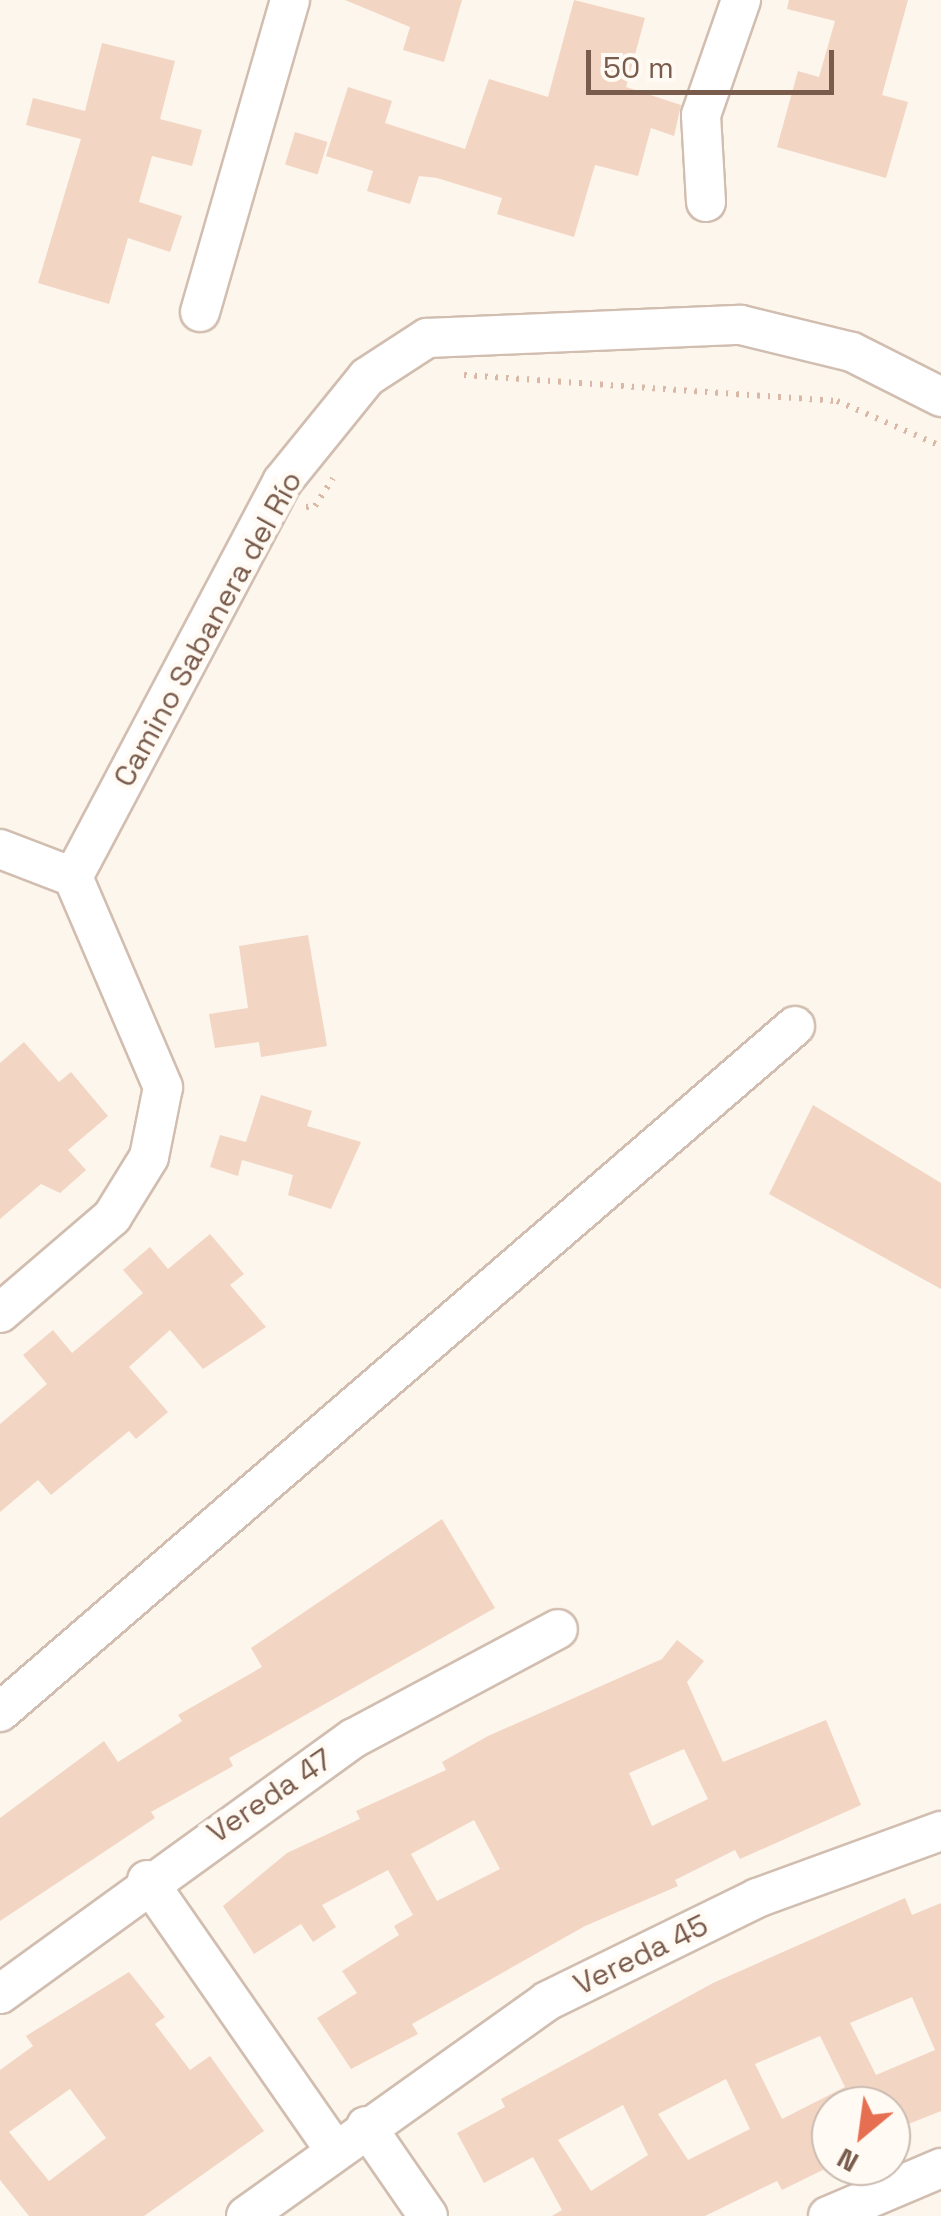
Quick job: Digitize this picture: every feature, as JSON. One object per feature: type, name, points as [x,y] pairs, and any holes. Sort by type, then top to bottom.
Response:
[{"type":"street","points":[[200,312],[290,0]]},
{"type":"street","points":[[706,202],[701,114],[741,0]]},
{"type":"street","name":"Camino Sabanera del Río","points":[[73,876],[270,508],[367,377],[427,338],[742,324],[852,352],[941,398]]},
{"type":"street","points":[[0,849],[73,876],[163,1087],[150,1157],[112,1217],[0,1313]]},
{"type":"street","points":[[0,1712],[795,1026]]},
{"type":"street","name":"Vereda 47","points":[[0,1994],[147,1880],[354,1738],[558,1629]]},
{"type":"street","name":"Vereda 45","points":[[246,2216],[366,2126],[547,2000],[758,1898],[941,1830]]},
{"type":"street","points":[[147,1880],[334,2149]]},
{"type":"street","points":[[366,2126],[428,2216]]},
{"type":"street","points":[[828,2216],[941,2168]]},
{"type":"path","points":[[454,374],[837,400],[941,446]]},
{"type":"path","points":[[270,508],[315,506],[343,464]]},
{"type":"building","points":[[345,0],[462,0],[444,62],[403,50],[410,27]]},
{"type":"building","points":[[574,0],[645,18],[626,87],[681,105],[674,136],[651,128],[638,176],[595,165],[574,237],[497,214],[502,198],[437,178],[419,176],[410,204],[367,191],[373,171],[326,156],[348,87],[392,101],[385,123],[465,149],[489,79],[548,97]]},
{"type":"building","points":[[789,0],[908,0],[882,95],[908,102],[886,178],[777,147],[798,71],[819,77],[835,21],[787,9]]},
{"type":"building","points":[[102,43],[175,61],[160,119],[202,130],[192,166],[152,156],[139,202],[182,216],[170,252],[128,238],[109,304],[38,283],[81,139],[26,125],[33,98],[85,111]]},
{"type":"building","points":[[295,132],[328,142],[318,174],[285,165]]},
{"type":"building","points":[[308,935],[327,1046],[261,1057],[259,1042],[215,1048],[209,1014],[248,1008],[239,946]]},
{"type":"building","points":[[24,1042],[59,1082],[71,1072],[108,1116],[68,1150],[86,1170],[60,1193],[41,1184],[0,1219],[0,1063]]},
{"type":"building","points":[[261,1095],[312,1111],[307,1126],[361,1142],[331,1209],[288,1195],[293,1175],[242,1160],[238,1176],[210,1167],[220,1135],[246,1142]]},
{"type":"building","points":[[813,1105],[941,1183],[941,1289],[769,1194]]},
{"type":"building","points":[[210,1234],[244,1274],[230,1285],[266,1327],[203,1369],[170,1330],[129,1367],[168,1412],[136,1439],[129,1431],[51,1495],[38,1480],[0,1512],[0,1424],[47,1384],[23,1355],[53,1330],[72,1353],[143,1293],[123,1270],[150,1247],[168,1269]]},
{"type":"building","points":[[442,1519],[495,1608],[229,1758],[233,1766],[151,1812],[155,1818],[0,1921],[0,1818],[104,1741],[118,1762],[182,1721],[178,1715],[262,1667],[251,1648]]},
{"type":"building","points":[[677,1640],[704,1661],[687,1682],[723,1762],[826,1720],[861,1805],[740,1859],[735,1850],[675,1880],[678,1886],[585,1926],[412,2024],[418,2034],[351,2069],[317,2018],[357,1993],[342,1971],[399,1935],[394,1926],[413,1915],[388,1870],[322,1905],[336,1927],[313,1942],[301,1924],[254,1954],[223,1906],[287,1853],[360,1819],[356,1811],[446,1770],[442,1762],[488,1736],[662,1659]],"holes":[[[684,1749],[708,1799],[652,1826],[629,1773]],[[474,1820],[500,1869],[437,1901],[411,1854]]]},
{"type":"building","points":[[905,1898],[912,1915],[941,1903],[941,2111],[911,2123],[911,2086],[845,2086],[820,2036],[755,2064],[782,2119],[811,2104],[811,2176],[782,2190],[777,2181],[705,2216],[552,2216],[562,2210],[533,2157],[484,2183],[457,2133],[505,2107],[501,2099],[713,1983]],"holes":[[[912,1997],[935,2050],[876,2075],[850,2023]],[[726,2079],[750,2129],[688,2160],[658,2114]],[[623,2105],[648,2155],[591,2191],[558,2140]]]},
{"type":"building","points":[[129,1972],[165,2017],[155,2024],[190,2070],[210,2056],[264,2131],[144,2216],[29,2216],[0,2180],[0,2070],[33,2046],[26,2036]],"holes":[[[70,2089],[106,2138],[49,2181],[9,2132]]]}]
